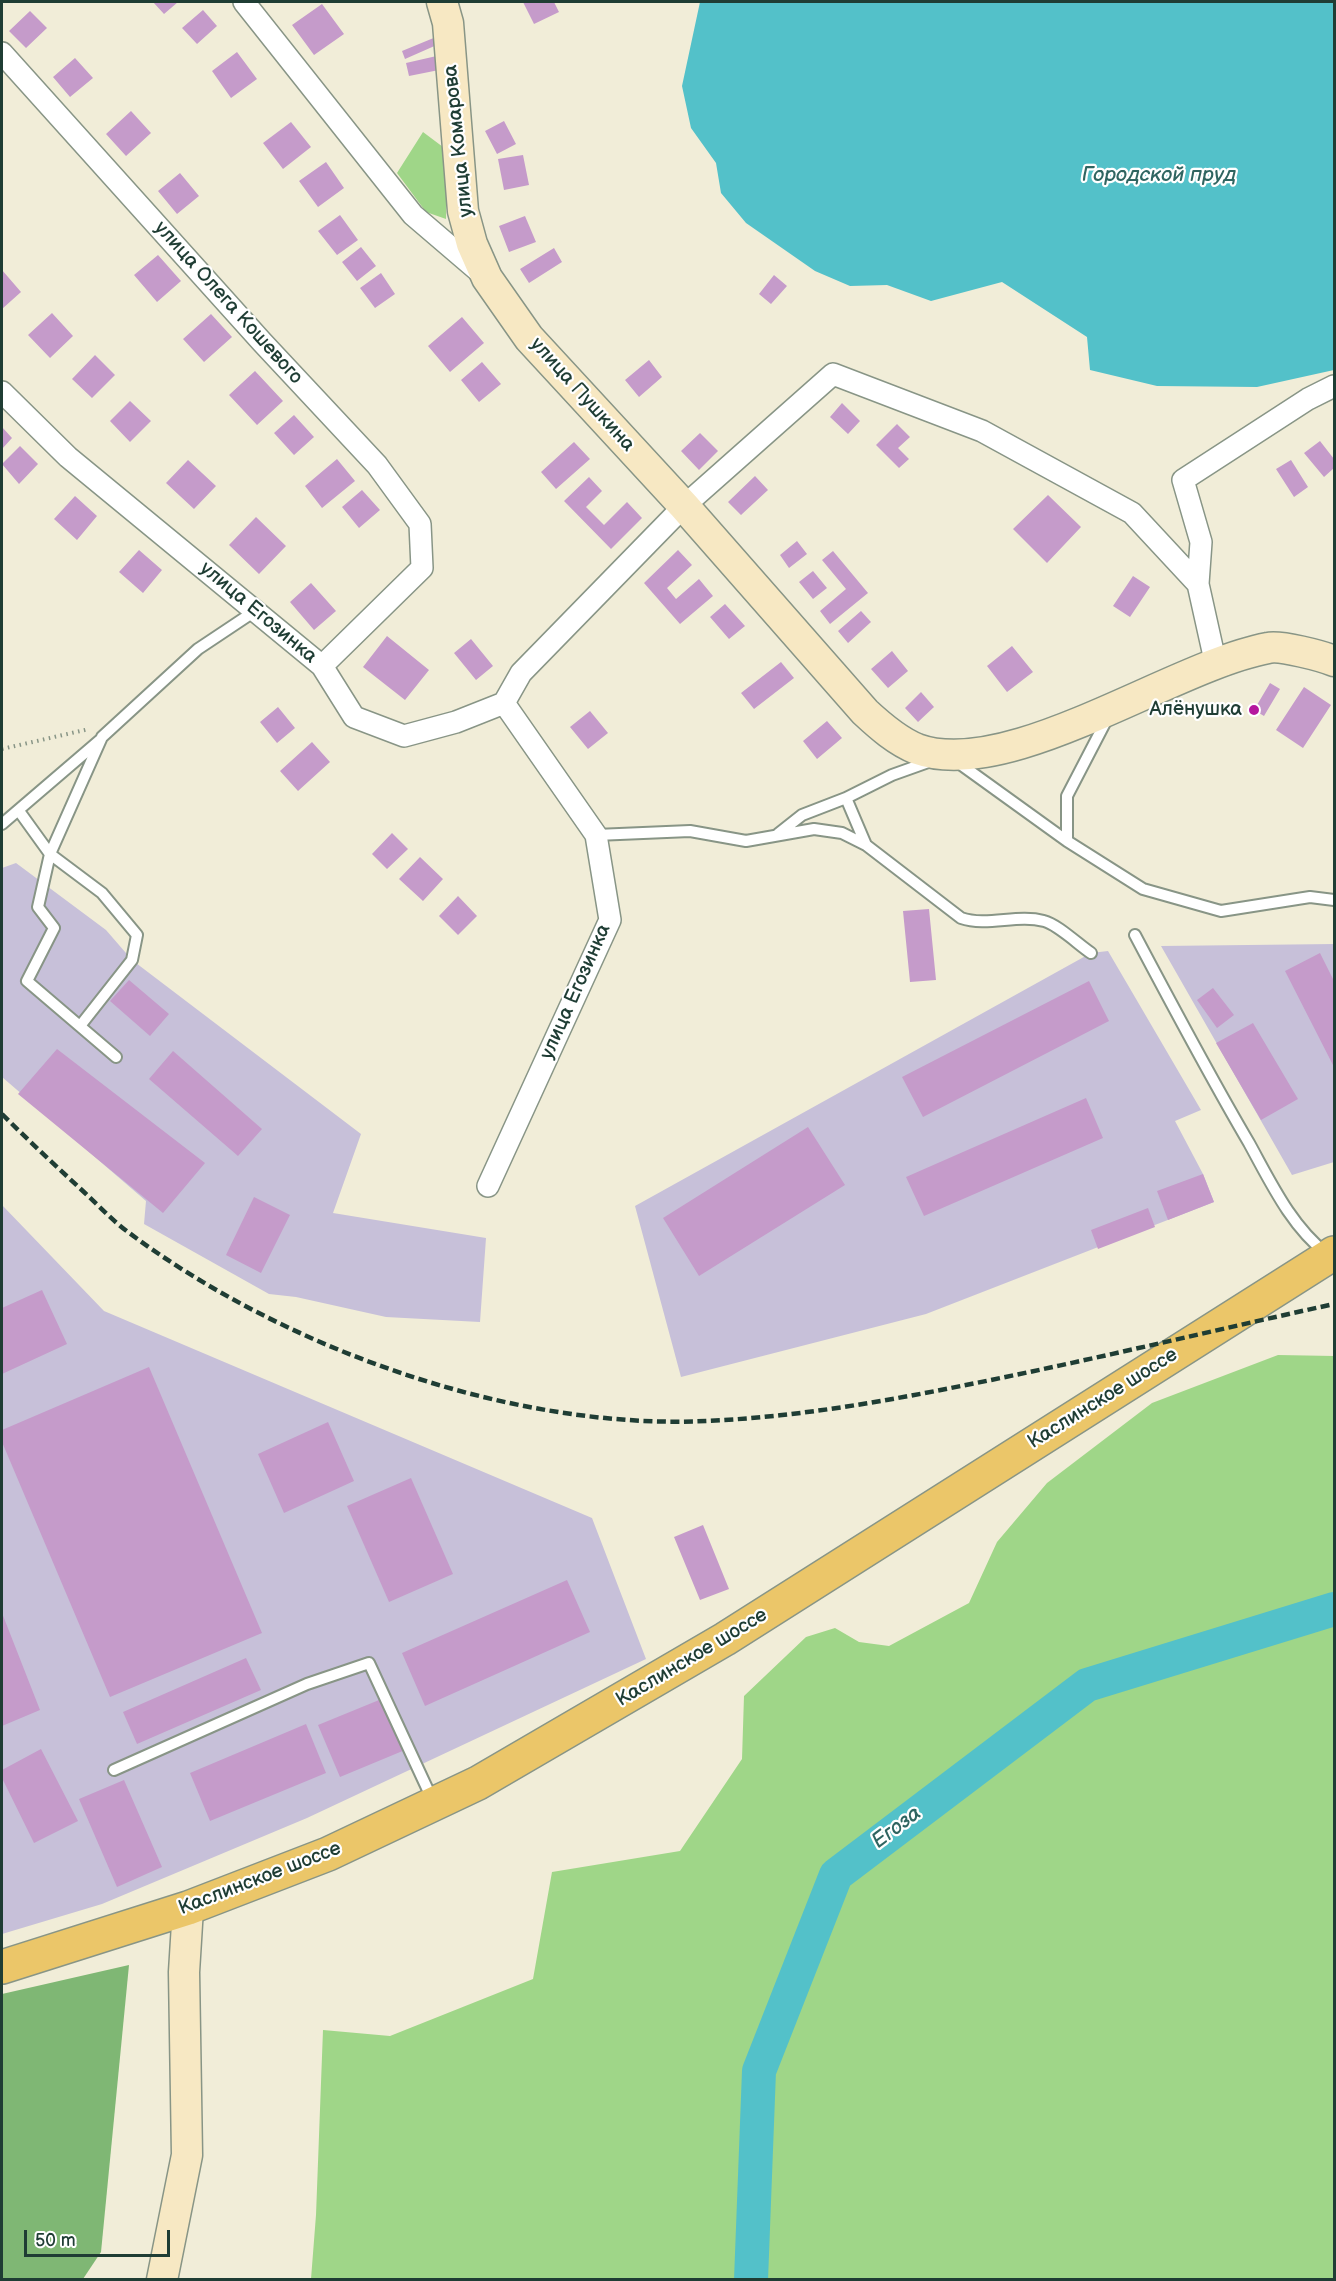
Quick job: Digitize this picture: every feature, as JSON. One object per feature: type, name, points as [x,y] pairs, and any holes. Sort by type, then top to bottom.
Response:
[{"type":"main road","name":"Каслинское шоссе","points":[[2,1967],[188,1908],[328,1854],[435,1805],[578,1727],[725,1640],[1332,1254]]},
{"type":"street","name":"улица Пушкина","points":[[244,2],[413,215],[487,278],[529,338],[684,506],[865,712],[887,732],[916,749],[947,755],[990,751],[1037,739],[1216,665],[1270,647],[1335,661]]},
{"type":"street","name":"улица Комарова","points":[[442,2],[448,23],[464,212],[472,244],[487,278]]},
{"type":"street","name":"улица Олега Кошевого","points":[[2,53],[262,342],[377,465],[420,524],[422,568],[322,666]]},
{"type":"street","points":[[504,703],[521,673],[684,506],[833,374],[982,431],[1132,513],[1198,585]]},
{"type":"street","points":[[1216,665],[1198,585],[1201,542],[1183,480],[1308,399],[1335,386]]},
{"type":"street","name":"улица Егозинка","points":[[2,392],[68,458],[322,666],[354,717],[404,736],[456,722],[504,703],[596,835],[610,920],[488,1186]]},
{"type":"street","points":[[162,2280],[187,2155],[184,1972],[188,1908]]},
{"type":"lane","points":[[2,824],[20,811],[198,649],[255,611]]},
{"type":"lane","points":[[1067,841],[1067,796],[1113,706]]},
{"type":"lane","points":[[102,737],[50,854],[38,907],[54,928],[27,981],[116,1057]]},
{"type":"lane","points":[[776,836],[802,815],[846,798],[892,775],[947,755],[1067,841],[1143,889],[1221,911],[1310,897],[1335,900]]},
{"type":"lane","points":[[846,798],[866,845]]},
{"type":"lane","points":[[20,811],[50,854],[102,893],[137,934],[132,960],[80,1026]]},
{"type":"lane","points":[[596,835],[690,831],[747,841],[813,829],[842,833],[866,845],[961,918],[975,923],[1003,918],[1046,921],[1091,953]]},
{"type":"lane","points":[[1135,935],[1205,1068],[1279,1195],[1307,1238],[1332,1254]]},
{"type":"lane","points":[[114,1770],[307,1684],[369,1664],[435,1805]]},
{"type":"path","points":[[2,749],[118,723]]},
{"type":"shaded area","points":[[16,863],[106,930],[132,960],[361,1134],[333,1213],[486,1238],[480,1322],[386,1317],[296,1297],[269,1294],[144,1224],[146,1201],[2,1077],[2,868]]},
{"type":"shaded area","points":[[1334,944],[1334,1162],[1292,1175],[1161,946]]},
{"type":"shaded area","points":[[1108,951],[1201,1110],[1175,1121],[1203,1174],[1214,1202],[926,1314],[681,1377],[635,1206],[1091,953]]},
{"type":"shaded area","points":[[2,1205],[104,1311],[592,1518],[646,1659],[307,1818],[102,1904],[2,1934]]},
{"type":"green space","points":[[423,132],[447,150],[446,219],[426,212],[397,173]]},
{"type":"green space","points":[[1278,1355],[1334,1356],[1334,2279],[311,2279],[316,2215],[323,2030],[390,2036],[533,1979],[552,1872],[680,1851],[742,1759],[744,1696],[806,1637],[835,1628],[859,1642],[889,1646],[969,1603],[997,1542],[1047,1483],[1152,1403]]},
{"type":"green space","points":[[129,1965],[101,2252],[83,2279],[2,2279],[2,1994]]},
{"type":"water","name":"Городской пруд","points":[[700,2],[1334,2],[1334,370],[1257,387],[1157,386],[1090,370],[1087,337],[1002,282],[931,301],[887,285],[850,286],[815,271],[746,223],[721,193],[716,163],[691,128],[682,86]]},
{"type":"building","points":[[153,2],[178,2],[164,14]]},
{"type":"building","points":[[523,2],[554,2],[559,12],[534,24]]},
{"type":"building","points":[[322,4],[344,34],[314,55],[292,25]]},
{"type":"building","points":[[203,10],[217,26],[197,44],[182,28]]},
{"type":"building","points":[[30,11],[47,28],[26,48],[9,31]]},
{"type":"building","points":[[436,37],[439,44],[405,59],[402,51]]},
{"type":"building","points":[[237,52],[257,79],[231,98],[212,71]]},
{"type":"building","points":[[441,55],[444,69],[409,76],[406,63]]},
{"type":"building","points":[[75,58],[93,78],[70,97],[53,77]]},
{"type":"building","points":[[131,111],[151,133],[126,156],[106,134]]},
{"type":"building","points":[[504,121],[516,144],[497,154],[485,131]]},
{"type":"building","points":[[291,122],[311,147],[283,169],[263,143]]},
{"type":"building","points":[[523,155],[529,185],[504,190],[498,159]]},
{"type":"building","points":[[326,162],[344,188],[318,207],[299,181]]},
{"type":"building","points":[[180,173],[199,196],[177,214],[158,191]]},
{"type":"building","points":[[340,215],[358,240],[337,255],[318,231]]},
{"type":"building","points":[[525,216],[536,242],[509,252],[499,226]]},
{"type":"building","points":[[361,247],[376,266],[357,281],[342,262]]},
{"type":"building","points":[[554,248],[562,262],[529,283],[520,269]]},
{"type":"building","points":[[158,255],[181,281],[157,302],[134,275]]},
{"type":"building","points":[[2,270],[21,292],[2,309]]},
{"type":"building","points":[[381,273],[395,294],[375,308],[360,288]]},
{"type":"building","points":[[774,275],[787,286],[771,304],[759,294]]},
{"type":"building","points":[[52,313],[73,336],[50,358],[28,335]]},
{"type":"building","points":[[211,314],[232,337],[204,362],[183,339]]},
{"type":"building","points":[[462,317],[484,343],[450,372],[428,346]]},
{"type":"building","points":[[95,355],[115,375],[92,398],[72,379]]},
{"type":"building","points":[[649,360],[662,377],[639,397],[625,380]]},
{"type":"building","points":[[482,362],[501,384],[479,402],[461,380]]},
{"type":"building","points":[[255,371],[283,401],[257,425],[229,395]]},
{"type":"building","points":[[130,401],[151,421],[130,442],[110,421]]},
{"type":"building","points":[[842,403],[860,421],[848,434],[830,417]]},
{"type":"building","points":[[294,415],[314,437],[294,455],[274,433]]},
{"type":"building","points":[[897,424],[910,437],[898,448],[909,459],[899,468],[876,445]]},
{"type":"building","points":[[2,427],[12,438],[2,449]]},
{"type":"building","points":[[700,433],[718,451],[699,470],[681,451]]},
{"type":"building","points":[[1320,441],[1334,459],[1334,468],[1324,477],[1304,453]]},
{"type":"building","points":[[574,442],[590,459],[556,489],[541,472]]},
{"type":"building","points":[[20,446],[38,464],[19,484],[2,464]]},
{"type":"building","points":[[337,459],[355,481],[322,508],[305,486]]},
{"type":"building","points":[[188,460],[216,486],[194,509],[166,483]]},
{"type":"building","points":[[1291,460],[1308,487],[1294,497],[1276,469]]},
{"type":"building","points":[[755,476],[768,490],[741,515],[728,502]]},
{"type":"building","points":[[589,477],[602,491],[586,507],[604,525],[627,502],[642,518],[611,549],[564,501]]},
{"type":"building","points":[[362,490],[380,510],[359,528],[342,507]]},
{"type":"building","points":[[1048,495],[1081,527],[1047,563],[1013,529]]},
{"type":"building","points":[[75,496],[97,516],[77,540],[54,519]]},
{"type":"building","points":[[256,517],[286,546],[259,574],[229,545]]},
{"type":"building","points":[[797,541],[807,554],[789,568],[780,555]]},
{"type":"building","points":[[139,550],[162,570],[143,593],[119,572]]},
{"type":"building","points":[[678,550],[692,565],[667,588],[676,599],[699,579],[713,596],[680,624],[644,583]]},
{"type":"building","points":[[833,551],[868,593],[830,624],[820,611],[846,589],[822,560]]},
{"type":"building","points":[[813,571],[827,588],[813,599],[799,582]]},
{"type":"building","points":[[1133,576],[1150,587],[1130,617],[1113,606]]},
{"type":"building","points":[[311,583],[336,611],[314,630],[290,602]]},
{"type":"building","points":[[725,604],[745,626],[729,639],[710,617]]},
{"type":"building","points":[[861,611],[871,622],[848,643],[838,631]]},
{"type":"building","points":[[387,636],[429,670],[405,700],[363,667]]},
{"type":"building","points":[[471,639],[493,666],[476,680],[454,653]]},
{"type":"building","points":[[1012,646],[1033,672],[1007,692],[987,666]]},
{"type":"building","points":[[892,651],[908,671],[888,688],[871,669]]},
{"type":"building","points":[[781,662],[794,678],[754,709],[741,693]]},
{"type":"building","points":[[1270,683],[1280,689],[1264,716],[1254,710]]},
{"type":"building","points":[[1304,687],[1331,705],[1303,748],[1276,730]]},
{"type":"building","points":[[921,692],[934,707],[918,722],[905,708]]},
{"type":"building","points":[[278,707],[295,728],[277,743],[260,722]]},
{"type":"building","points":[[590,711],[608,733],[588,749],[570,727]]},
{"type":"building","points":[[827,721],[842,738],[817,759],[803,741]]},
{"type":"building","points":[[312,742],[330,762],[298,791],[280,771]]},
{"type":"building","points":[[392,833],[408,849],[387,869],[372,854]]},
{"type":"building","points":[[420,857],[443,879],[423,901],[399,879]]},
{"type":"building","points":[[458,896],[477,916],[458,935],[439,916]]},
{"type":"building","points":[[929,909],[936,980],[910,982],[903,911]]},
{"type":"building","points":[[1320,953],[1334,981],[1334,1067],[1285,971]]},
{"type":"building","points":[[129,980],[169,1014],[150,1036],[110,1001]]},
{"type":"building","points":[[1089,981],[1109,1021],[923,1117],[902,1077]]},
{"type":"building","points":[[1213,988],[1234,1015],[1217,1028],[1197,1000]]},
{"type":"building","points":[[1253,1023],[1298,1099],[1261,1120],[1216,1043]]},
{"type":"building","points":[[57,1049],[205,1163],[163,1213],[18,1094]]},
{"type":"building","points":[[173,1051],[262,1129],[238,1156],[149,1079]]},
{"type":"building","points":[[1086,1098],[1103,1138],[924,1216],[906,1177]]},
{"type":"building","points":[[808,1127],[845,1185],[699,1276],[663,1218]]},
{"type":"building","points":[[1203,1174],[1214,1202],[1168,1220],[1157,1191]]},
{"type":"building","points":[[254,1197],[290,1215],[261,1273],[226,1255]]},
{"type":"building","points":[[1148,1208],[1155,1227],[1098,1249],[1091,1230]]},
{"type":"building","points":[[42,1290],[67,1344],[2,1374],[2,1308]]},
{"type":"building","points":[[149,1367],[262,1633],[110,1697],[2,1442],[2,1430]]},
{"type":"building","points":[[328,1422],[354,1481],[284,1513],[258,1454]]},
{"type":"building","points":[[411,1478],[453,1574],[389,1602],[347,1506]]},
{"type":"building","points":[[703,1525],[729,1589],[700,1600],[674,1537]]},
{"type":"building","points":[[567,1580],[590,1632],[425,1706],[402,1653]]},
{"type":"building","points":[[2,1613],[40,1710],[2,1726]]},
{"type":"building","points":[[246,1658],[261,1690],[137,1744],[123,1712]]},
{"type":"building","points":[[384,1698],[405,1750],[340,1777],[318,1725]]},
{"type":"building","points":[[306,1724],[326,1773],[210,1821],[190,1773]]},
{"type":"building","points":[[41,1749],[78,1821],[34,1843],[2,1778],[2,1770]]},
{"type":"building","points":[[124,1780],[162,1867],[117,1887],[79,1799]]},
{"type":"waterway","name":"Егоза","points":[[751,2280],[759,2071],[836,1875],[1087,1685],[1334,1609]]},
{"type":"railway","points":[[2,1114],[122,1228],[189,1274],[256,1312],[328,1345],[402,1373],[478,1396],[555,1412],[632,1420],[706,1421],[808,1412],[909,1396],[1021,1374],[1334,1304]]},
{"type":"place","name":"Алёнушка","points":[[1254,710]]}]
